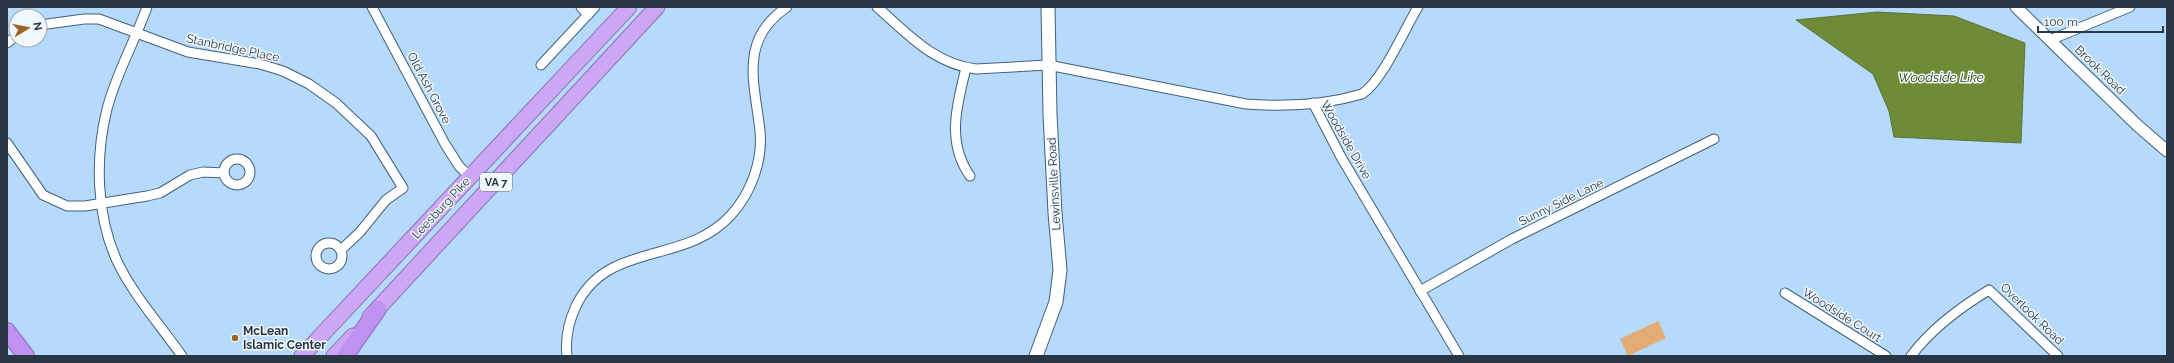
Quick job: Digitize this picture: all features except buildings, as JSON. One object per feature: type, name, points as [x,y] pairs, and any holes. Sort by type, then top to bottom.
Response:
[{"type":"highway","name":"Leesburg Pike","points":[[302,356],[629,7]]},
{"type":"highway","name":"Leesburg Pike","points":[[334,356],[658,7]]},
{"type":"highway","points":[[344,356],[378,309]]},
{"type":"highway","points":[[7,331],[26,356]]},
{"type":"main road","name":"Lewinsville Road","points":[[1036,356],[1056,302],[1060,270],[1055,213],[1048,65],[1048,7]]},
{"type":"street","points":[[147,7],[108,108],[99,177],[102,203],[108,232],[117,261],[137,293],[182,356]]},
{"type":"street","name":"Old Ash Grove","points":[[372,7],[445,144],[459,166],[470,177]]},
{"type":"street","points":[[581,7],[588,15]]},
{"type":"street","points":[[541,65],[595,7]]},
{"type":"street","points":[[567,356],[567,340],[573,313],[583,294],[597,278],[620,263],[694,242],[720,226],[740,204],[753,179],[760,150],[760,132],[752,75],[755,50],[763,31],[770,21],[787,7]]},
{"type":"street","name":"Woodside Drive","points":[[877,7],[926,50],[949,63],[966,68],[976,69],[1048,65],[1246,104],[1284,106],[1313,103],[1341,157],[1459,356]]},
{"type":"street","points":[[1313,103],[1355,96],[1368,90],[1418,7]]},
{"type":"street","name":"Brook Road","points":[[2016,7],[2137,125],[2167,151]]},
{"type":"street","points":[[2050,40],[2130,7]]},
{"type":"street","points":[[48,24],[84,19],[98,19],[138,32]]},
{"type":"street","name":"Stanbridge Place","points":[[138,32],[188,52],[235,59],[283,71],[309,84],[336,103],[371,136],[403,188],[386,200],[360,232],[341,250]]},
{"type":"street","points":[[966,68],[957,108],[955,134],[960,158],[970,176]]},
{"type":"street","name":"Sunny Side Lane","points":[[1420,291],[1512,239],[1714,139]]},
{"type":"street","points":[[7,142],[43,195],[67,206],[102,203],[160,192],[190,175],[203,172],[224,173]]},
{"type":"street","name":"Overlook Road","points":[[1911,356],[1929,334],[1946,319],[1989,290],[2058,356]]},
{"type":"street","name":"Woodside Court","points":[[1785,293],[1886,356]]},
{"type":"shaded area","points":[[1658,321],[1666,338],[1628,356],[1620,339]]},
{"type":"water","name":"Woodside Like","points":[[1877,12],[1954,16],[2025,43],[2021,143],[1894,137],[1889,111],[1873,74],[1796,20]]},
{"type":"place","name":"McLean Islamic Center","points":[[235,338]]}]
